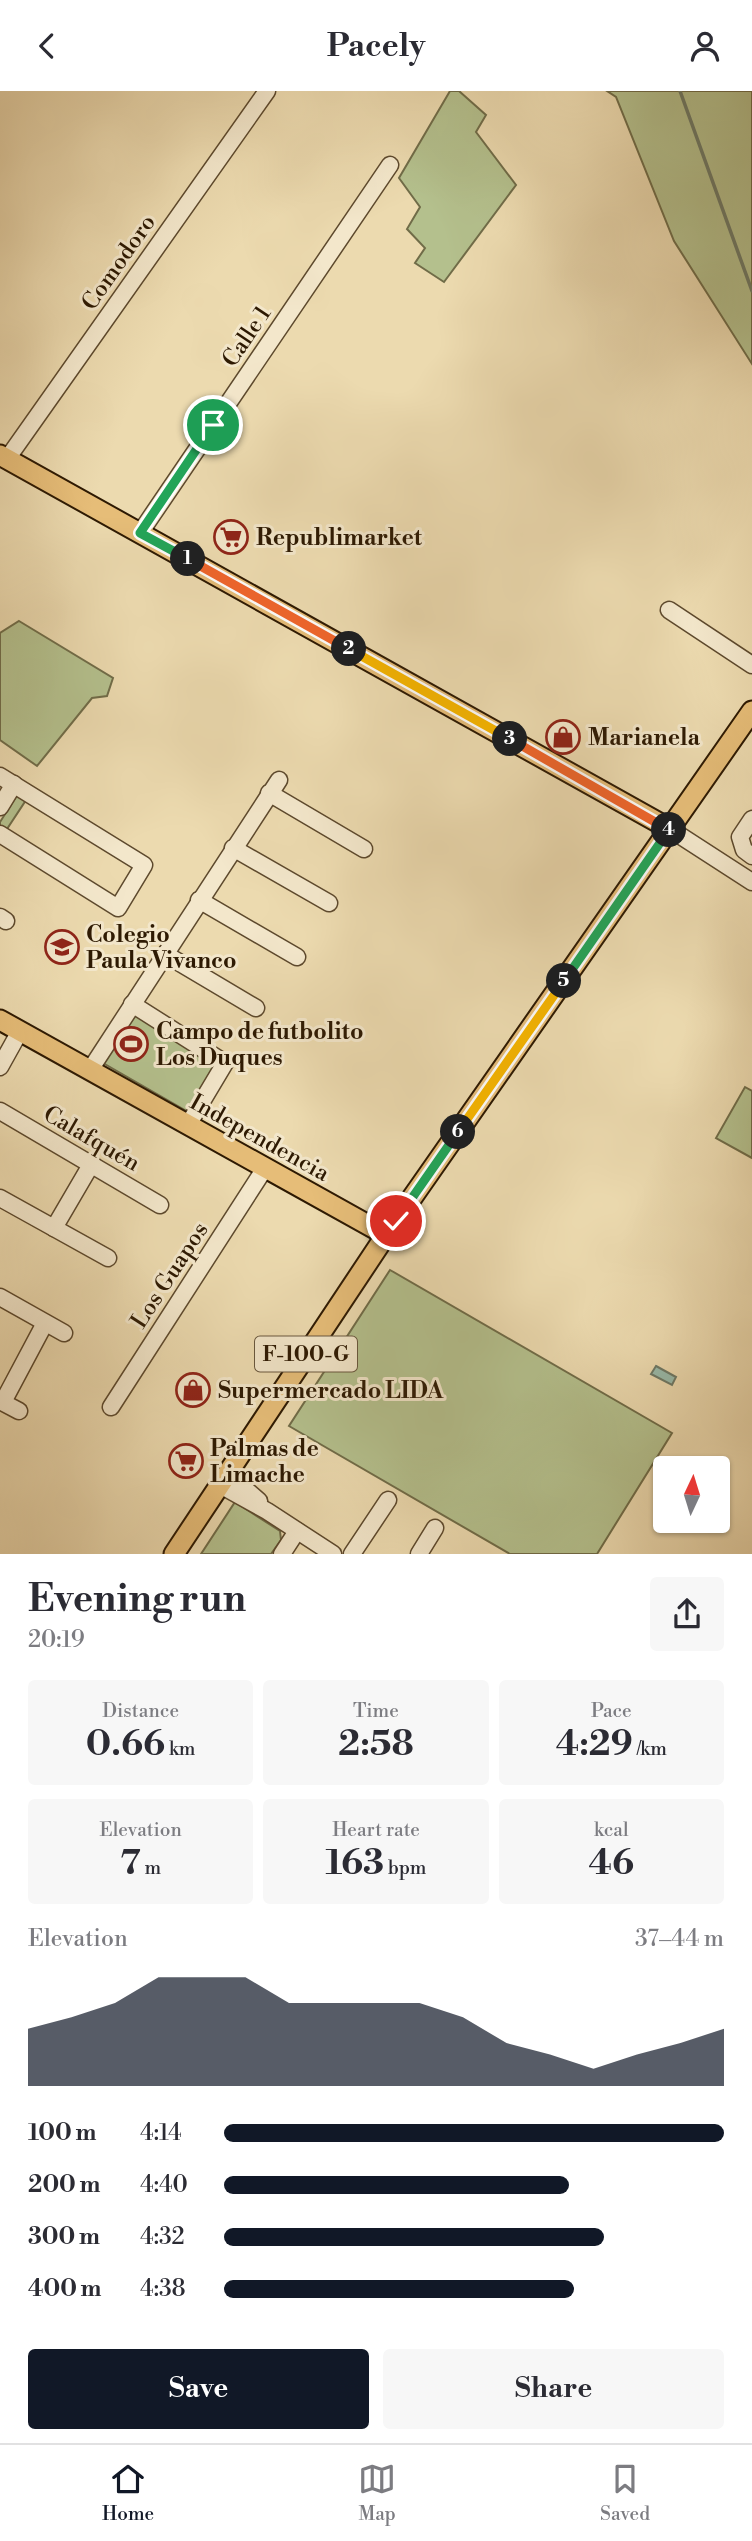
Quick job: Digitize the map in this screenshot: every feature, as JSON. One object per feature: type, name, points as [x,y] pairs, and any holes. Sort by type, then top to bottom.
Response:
[{"type":"main road","points":[[4,457],[670,829]]},
{"type":"main road","name":"F-100-G","points":[[174,1554],[386,1235],[752,711]]},
{"type":"main road","name":"Independencia","points":[[0,1020],[386,1235]]},
{"type":"street","name":"Comodoro","points":[[4,457],[267,91]]},
{"type":"street","name":"Calle 1","points":[[140,533],[390,165]]},
{"type":"street","points":[[669,610],[752,665]]},
{"type":"street","points":[[0,807],[7,780],[145,865],[118,908],[0,834]]},
{"type":"street","points":[[90,1070],[274,786],[364,849]]},
{"type":"street","points":[[752,819],[740,837],[744,850],[752,856]]},
{"type":"street","points":[[670,829],[752,882]]},
{"type":"street","points":[[233,848],[329,903]]},
{"type":"street","points":[[199,900],[297,957]]},
{"type":"street","points":[[165,954],[257,1008]]},
{"type":"street","points":[[132,1004],[225,1063],[188,1125]]},
{"type":"street","points":[[0,1067],[20,1031]]},
{"type":"street","name":"Calafquén","points":[[0,1111],[160,1205]]},
{"type":"street","points":[[54,1228],[92,1163]]},
{"type":"street","name":"Los Guapos","points":[[111,1407],[265,1168]]},
{"type":"street","points":[[0,1198],[108,1258]]},
{"type":"street","points":[[0,1297],[64,1333]]},
{"type":"street","points":[[19,1411],[1,1401],[45,1323]]},
{"type":"street","points":[[224,1479],[333,1554]]},
{"type":"street","points":[[352,1554],[388,1500]]},
{"type":"street","points":[[419,1554],[435,1528]]},
{"type":"street","points":[[282,1554],[297,1531]]},
{"type":"green space","points":[[450,91],[459,91],[486,115],[476,132],[516,185],[444,282],[415,263],[425,248],[407,229],[420,207],[399,178]]},
{"type":"green space","points":[[607,91],[752,91],[752,364],[674,241],[616,97]]},
{"type":"green space","points":[[19,621],[113,678],[107,696],[92,698],[37,766],[0,740],[0,633]]},
{"type":"green space","points":[[19,792],[28,797],[5,832],[0,828],[0,822]]},
{"type":"green space","points":[[133,1010],[220,1062],[190,1113],[103,1063]]},
{"type":"green space","points":[[745,1087],[752,1091],[752,1158],[716,1138]]},
{"type":"green space","points":[[390,1270],[672,1433],[658,1456],[653,1456],[653,1464],[597,1554],[510,1554],[289,1426]]},
{"type":"green space","points":[[235,1502],[280,1531],[281,1540],[271,1554],[201,1554]]},
{"type":"shaded area","points":[[656,1366],[676,1377],[672,1385],[651,1374]]},
{"type":"waterway","points":[[680,91],[752,291]]},
{"type":"place","name":"Republimarket","points":[[231,537]]},
{"type":"place","name":"Marianela","points":[[563,737]]},
{"type":"place","name":"Colegio Paula Vivanco","points":[[62,947]]},
{"type":"place","name":"Campo de futbolito Los Duques","points":[[131,1044]]},
{"type":"place","name":"Supermercado LIDA","points":[[193,1390]]},
{"type":"place","name":"Palmas de Limache","points":[[186,1461]]},
{"type":"route","points":[[213,425],[140,533],[670,829],[396,1221]]}]
